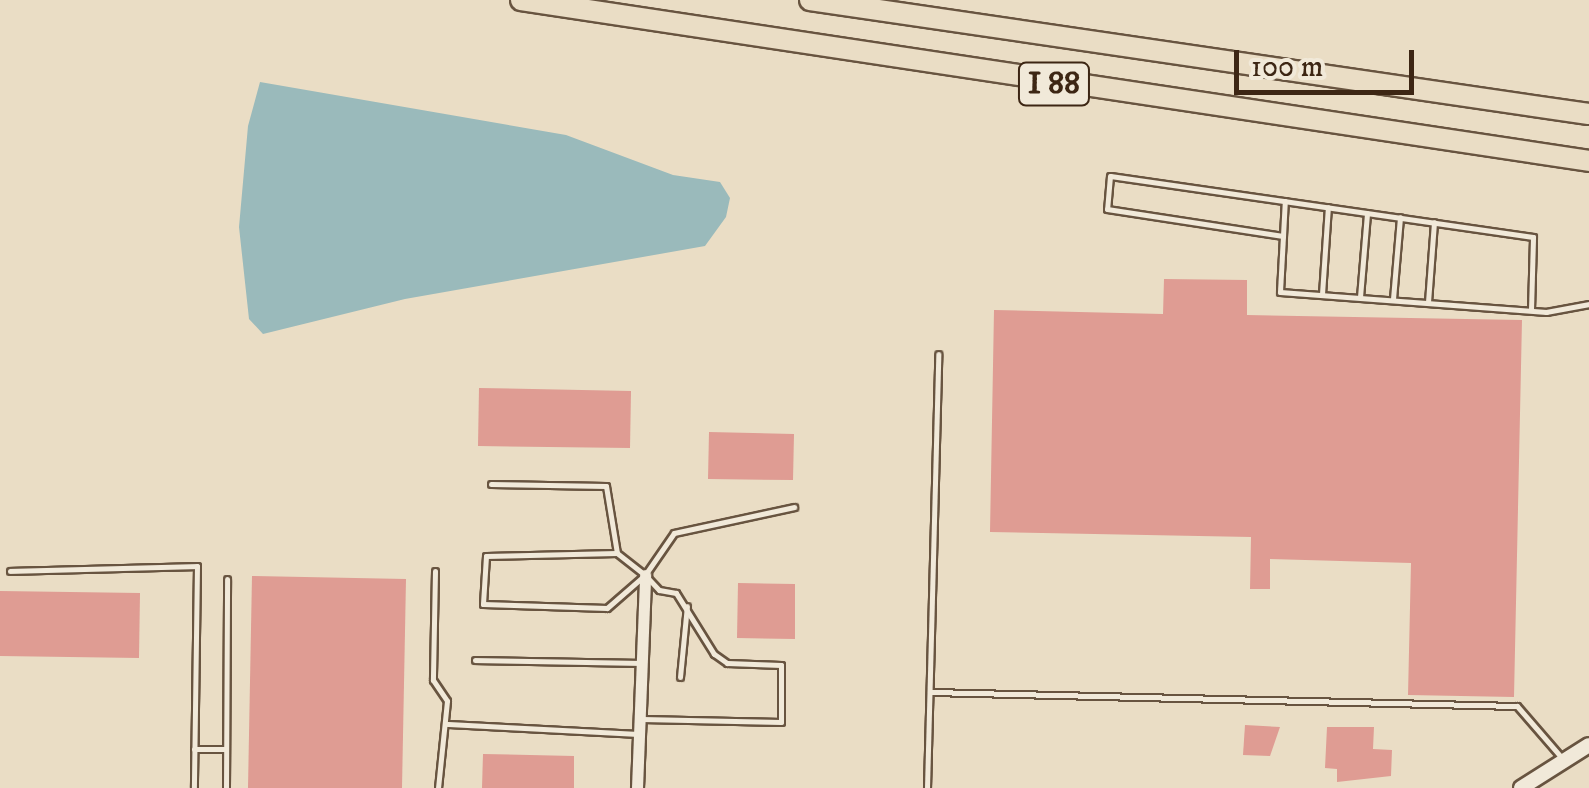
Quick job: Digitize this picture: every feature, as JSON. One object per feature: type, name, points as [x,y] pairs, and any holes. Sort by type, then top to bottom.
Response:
[{"type":"highway","name":"I 88","points":[[521,0],[1589,161]]},
{"type":"highway","name":"I 88","points":[[810,0],[1589,114]]},
{"type":"street","points":[[637,788],[645,575]]},
{"type":"street","points":[[1521,788],[1561,757],[1589,745]]},
{"type":"lane","points":[[1283,236],[1107,209],[1110,176],[1533,237],[1530,310]]},
{"type":"lane","points":[[1284,201],[1280,292],[1530,310],[1589,304]]},
{"type":"lane","points":[[1322,294],[1328,207]]},
{"type":"lane","points":[[1360,297],[1367,212]]},
{"type":"lane","points":[[1393,299],[1400,217]]},
{"type":"lane","points":[[1428,302],[1434,222]]},
{"type":"lane","points":[[927,788],[938,354]]},
{"type":"lane","points":[[491,484],[606,486],[618,553]]},
{"type":"lane","points":[[639,719],[782,722],[781,665],[727,663],[714,654],[687,606],[645,575],[618,553],[486,556],[478,599],[606,608],[645,575],[686,527],[794,507]]},
{"type":"lane","points":[[10,571],[198,566],[194,788]]},
{"type":"lane","points":[[435,571],[433,680],[447,701],[438,788]]},
{"type":"lane","points":[[226,788],[228,579]]},
{"type":"lane","points":[[680,678],[687,606]]},
{"type":"lane","points":[[475,660],[640,664]]},
{"type":"lane","points":[[931,692],[1517,706],[1561,757]]},
{"type":"lane","points":[[446,724],[639,734]]},
{"type":"lane","points":[[194,749],[224,749]]},
{"type":"water","points":[[260,82],[566,135],[673,175],[720,182],[730,198],[726,217],[705,246],[405,299],[263,334],[249,319],[239,227],[248,126]]},
{"type":"building","points":[[1164,279],[1247,280],[1247,315],[1522,320],[1514,697],[1408,695],[1411,563],[1270,559],[1270,589],[1250,589],[1251,537],[990,532],[994,310],[1163,314]]},
{"type":"building","points":[[479,388],[631,391],[630,448],[478,446]]},
{"type":"building","points":[[709,432],[794,434],[793,480],[708,479]]},
{"type":"building","points":[[252,576],[406,579],[402,788],[248,788]]},
{"type":"building","points":[[738,583],[795,584],[795,639],[737,638]]},
{"type":"building","points":[[0,591],[140,593],[139,658],[0,656]]},
{"type":"building","points":[[1245,725],[1280,727],[1270,756],[1243,755]]},
{"type":"building","points":[[1327,727],[1374,727],[1373,749],[1392,750],[1391,776],[1337,782],[1337,769],[1325,768]]},
{"type":"building","points":[[483,754],[574,756],[574,788],[482,788]]}]
